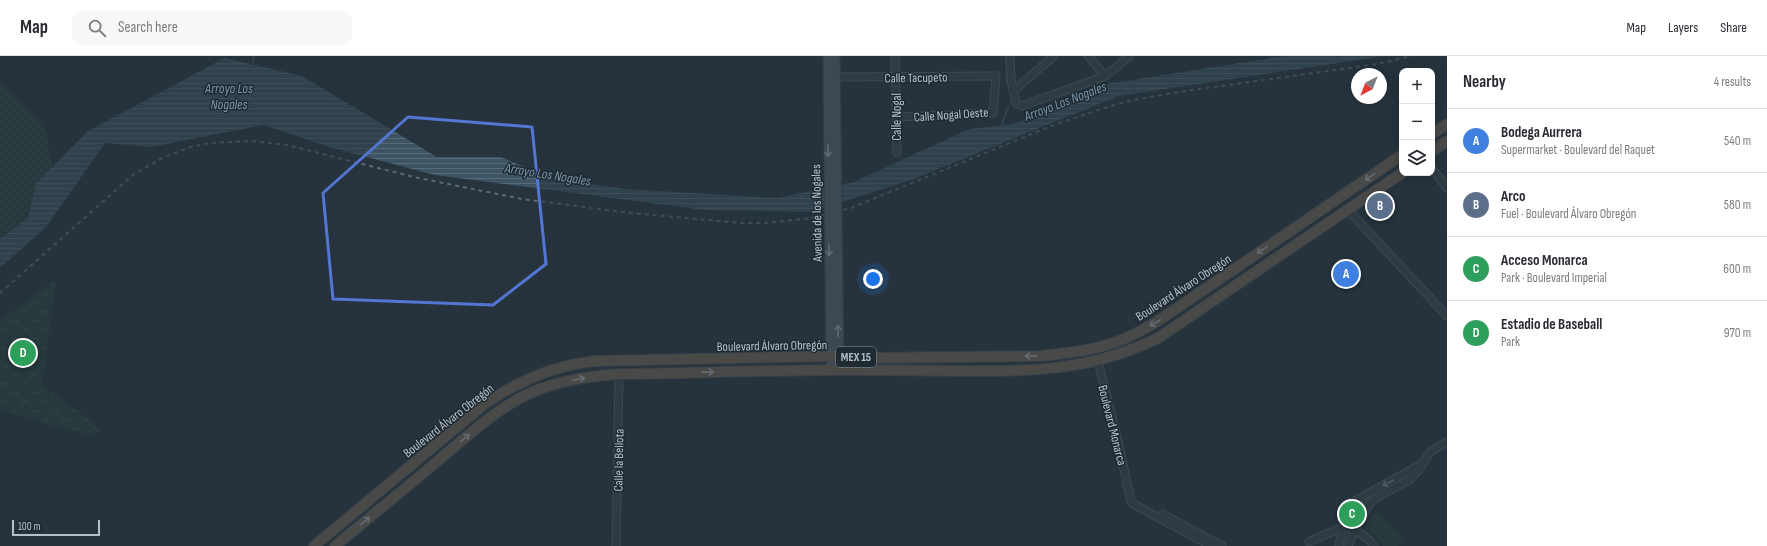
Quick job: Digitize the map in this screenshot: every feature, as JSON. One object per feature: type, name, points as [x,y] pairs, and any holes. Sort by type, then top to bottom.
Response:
[{"type":"highway","points":[[1435,132],[1447,124]]},
{"type":"highway","points":[[1435,150],[1447,140]]},
{"type":"highway","name":"Boulevard Álvaro Obregón","points":[[314,546],[486,403],[514,386],[546,371],[576,363],[596,361],[835,356],[867,358],[1040,356],[1089,349],[1125,338],[1164,317],[1399,157]]},
{"type":"highway","name":"Boulevard Álvaro Obregón","points":[[335,546],[505,407],[520,398],[543,388],[590,377],[619,374],[835,370],[1009,371],[1070,366],[1098,361],[1129,351],[1158,338],[1399,175]]},
{"type":"main road","name":"Avenida de los Nogales","points":[[828,56],[832,184]]},
{"type":"main road","name":"Avenida de los Nogales","points":[[835,56],[832,184],[835,370]]},
{"type":"street","name":"Calle Nogal","points":[[895,56],[897,153]]},
{"type":"street","points":[[1010,56],[1013,91],[1018,106],[1022,106],[1106,76],[1130,56]]},
{"type":"street","points":[[1013,91],[1054,56]]},
{"type":"street","points":[[1088,56],[1106,76]]},
{"type":"street","name":"Calle Tacupeto","points":[[835,78],[996,76]]},
{"type":"street","name":"Calle Nogal Oeste","points":[[896,117],[994,113],[996,76]]},
{"type":"street","points":[[1435,172],[1447,188]]},
{"type":"street","points":[[1348,210],[1447,316]]},
{"type":"street","name":"Boulevard Monarca","points":[[1098,361],[1130,499],[1133,504],[1211,546]]},
{"type":"street","name":"Calle la Bellota","points":[[616,546],[619,374]]},
{"type":"street","points":[[1348,546],[1367,506],[1377,497],[1409,480],[1418,472],[1431,451],[1447,442]]},
{"type":"street","points":[[1339,546],[1346,513],[1352,503],[1422,464]]},
{"type":"street","name":"Boulevard Monarca","points":[[1128,488],[1134,499],[1222,546]]},
{"type":"street","points":[[1352,503],[1367,506]]},
{"type":"street","points":[[1309,542],[1343,527],[1356,529],[1367,537],[1374,546]]},
{"type":"highlighted area","points":[[408,117],[532,127],[546,264],[493,305],[333,299],[323,193]]},
{"type":"green space","points":[[0,82],[44,125],[53,166],[36,183],[28,218],[0,239]]},
{"type":"green space","points":[[56,279],[42,385],[102,429],[94,437],[0,411],[0,321]]},
{"type":"green space","points":[[1357,497],[1371,502],[1359,532],[1343,526],[1336,526],[1342,500]]},
{"type":"green space","points":[[1378,511],[1405,539],[1397,546],[1383,546],[1365,527]]},
{"type":"water","name":"Arroyo Los Nogales","points":[[1284,56],[1385,56],[1119,96],[911,180],[810,212],[705,210],[435,175],[329,147],[264,125],[151,147],[105,143],[46,227],[0,268],[0,239],[28,218],[36,183],[88,131],[225,58],[302,76],[437,157],[501,157],[550,178],[625,189],[777,198],[854,182],[969,129],[1014,124],[1106,84]]},
{"type":"waterway","points":[[252,67],[254,56]]},
{"type":"waterway","points":[[1006,56],[1007,84]]},
{"type":"waterway","points":[[1001,127],[1008,107]]},
{"type":"railway","points":[[0,293],[133,175],[164,157],[191,147],[210,143],[251,141],[287,145],[414,177],[522,199],[631,213],[741,223],[767,223],[812,218],[851,208],[1051,126],[1129,101],[1178,92],[1377,64],[1412,56]]},
{"type":"place","name":"Arco","points":[[1380,206]]},
{"type":"place","name":"Bodega Aurrera","points":[[1346,274]]},
{"type":"place","name":"Estadio de Baseball","points":[[23,353]]},
{"type":"place","name":"Acceso Monarca","points":[[1352,514]]}]
